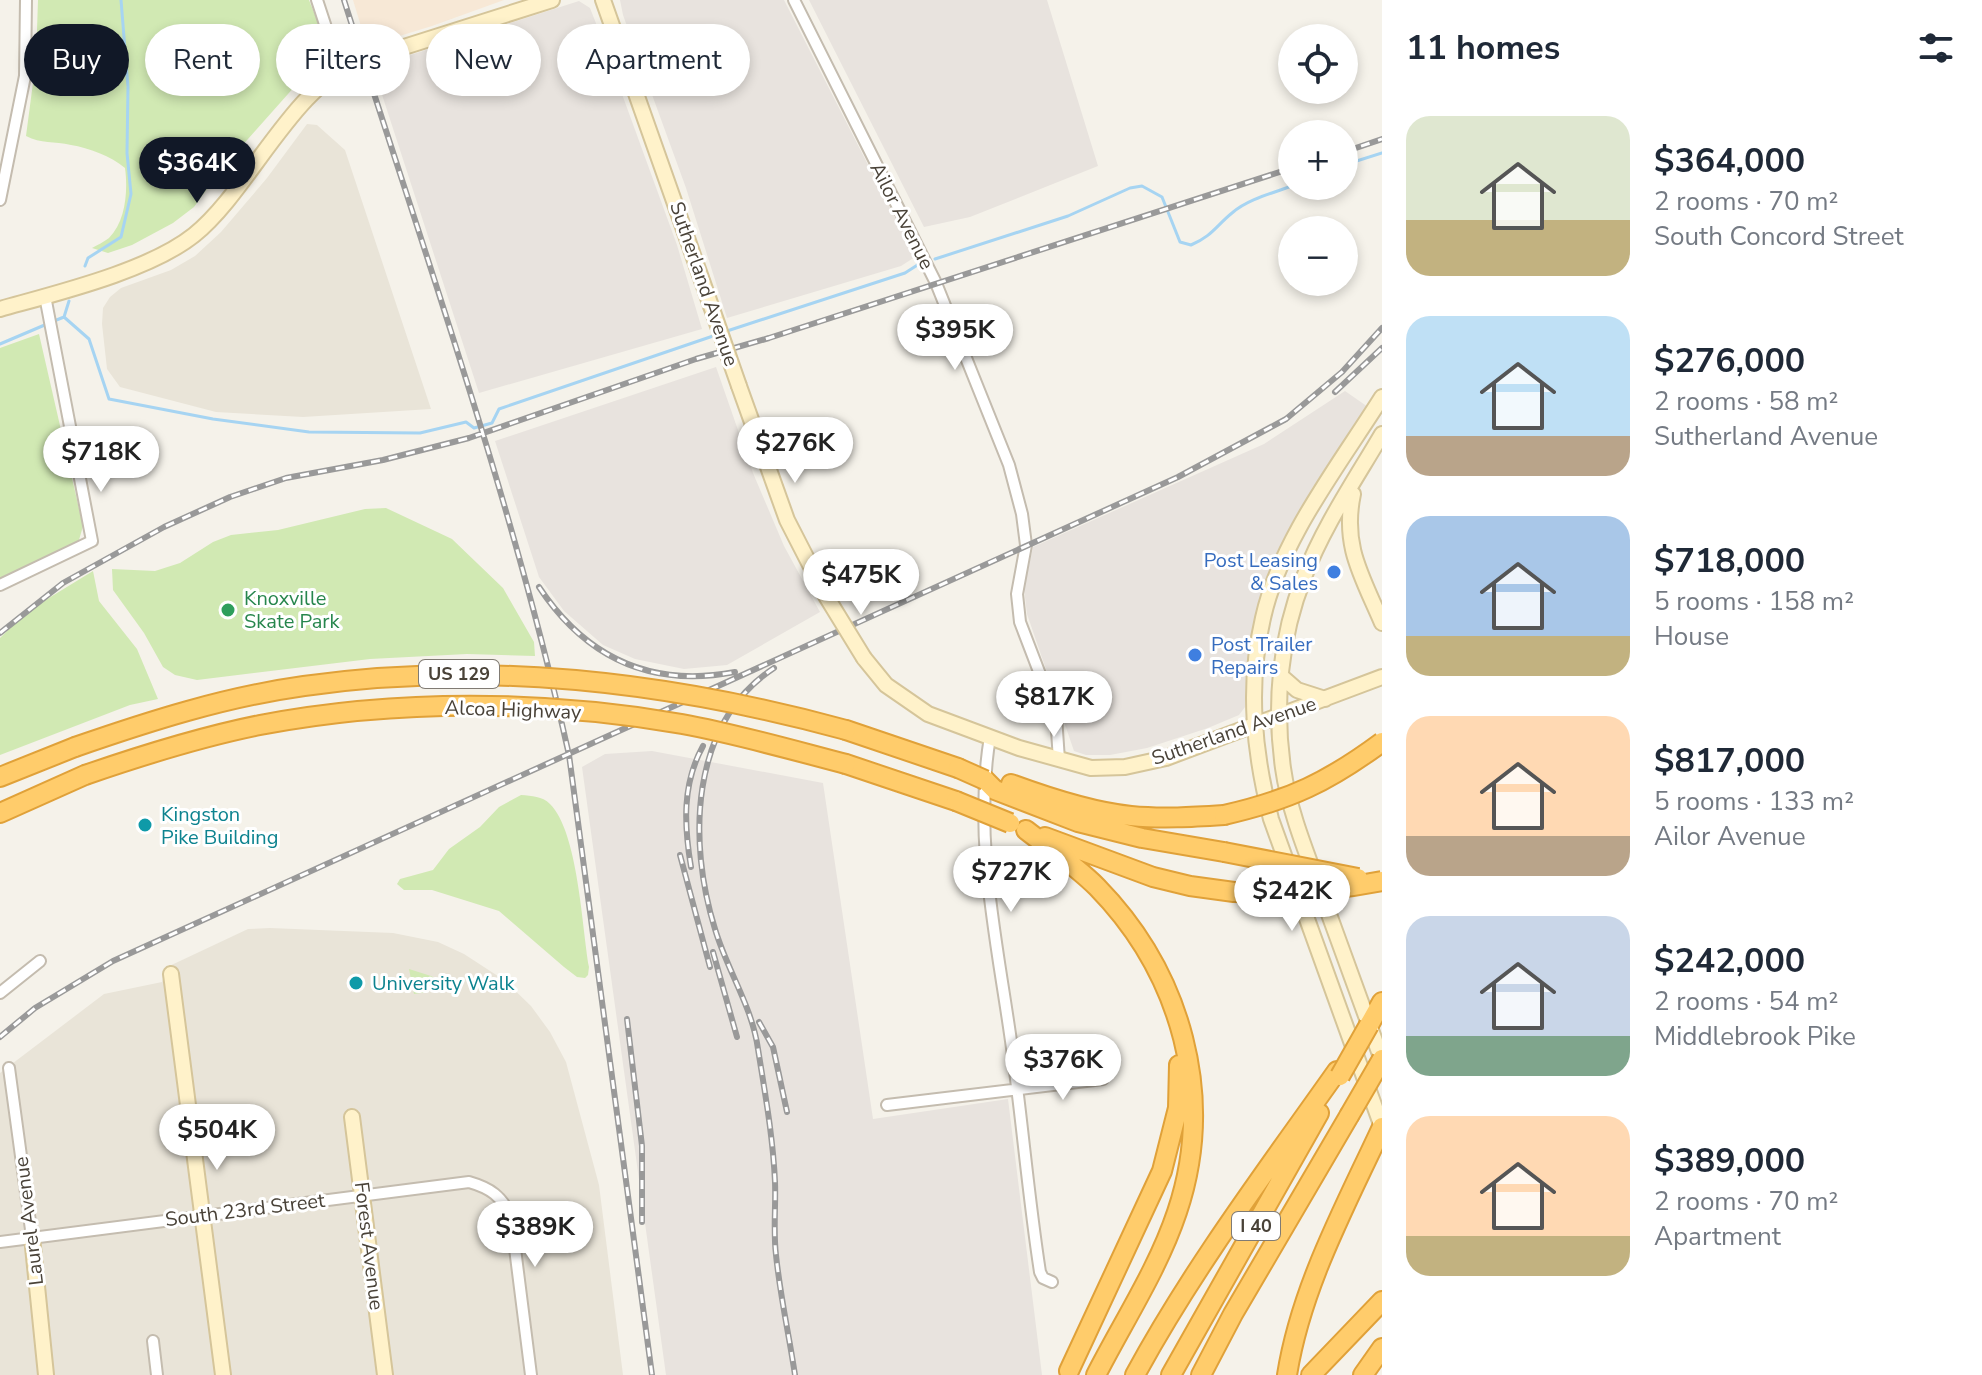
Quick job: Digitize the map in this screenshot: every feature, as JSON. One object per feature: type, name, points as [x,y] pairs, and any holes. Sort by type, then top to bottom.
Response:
[{"type":"highway","name":"Alcoa Highway","points":[[0,777],[159,717],[304,686],[476,674],[604,682],[678,692],[787,714],[846,730],[958,768],[985,780],[995,790],[1013,792]]},
{"type":"highway","name":"Alcoa Highway","points":[[0,813],[85,775],[144,755],[260,725],[318,716],[434,707],[538,709],[680,724],[750,738],[846,764],[956,801],[1018,826]]},
{"type":"highway","points":[[1013,792],[1129,816],[1173,818],[1224,815],[1270,805],[1312,787],[1382,742]]},
{"type":"highway","points":[[1013,792],[1078,822],[1142,838],[1358,878],[1382,888]]},
{"type":"highway","points":[[1018,826],[1153,877],[1190,886],[1234,892],[1278,893],[1319,891],[1382,881]]},
{"type":"highway","points":[[1018,826],[1087,878],[1144,943],[1174,1006],[1184,1038],[1193,1096],[1193,1139],[1187,1178],[1166,1241],[1096,1375]]},
{"type":"highway","points":[[1139,1369],[1241,1207],[1338,1073],[1382,1002]]},
{"type":"highway","points":[[1072,1373],[1098,1304],[1150,1198],[1171,1142],[1180,1081],[1174,1006]]},
{"type":"highway","name":"I 40","points":[[1201,1375],[1240,1301],[1382,1060]]},
{"type":"highway","name":"I 40","points":[[1171,1375],[1338,1073]]},
{"type":"highway","points":[[1287,1375],[1296,1326],[1321,1261],[1382,1127]]},
{"type":"highway","points":[[1317,1368],[1382,1301]]},
{"type":"highway","points":[[1363,1375],[1382,1348]]},
{"type":"street","points":[[0,200],[25,76],[26,0]]},
{"type":"street","points":[[317,0],[325,24]]},
{"type":"street","points":[[410,44],[526,5],[552,0]]},
{"type":"street","name":"Sutherland Avenue","points":[[603,0],[787,520],[826,596],[864,658],[886,685],[928,714],[1059,760],[1091,768],[1125,767],[1166,758],[1382,677]]},
{"type":"street","name":"Ailor Avenue","points":[[794,0],[936,283],[1009,465],[1022,514],[1026,545],[1017,594],[1020,622],[1056,716],[1060,739],[1059,760]]},
{"type":"street","points":[[0,309],[145,264],[194,235],[222,207],[298,109],[312,96]]},
{"type":"street","points":[[0,585],[92,541],[45,296]]},
{"type":"street","points":[[1382,397],[1302,524],[1279,569],[1263,616],[1254,668],[1258,770],[1271,819],[1382,1127]]},
{"type":"street","points":[[1382,434],[1323,536],[1304,576],[1291,616],[1278,716],[1283,770],[1301,838],[1382,1060]]},
{"type":"street","points":[[1323,536],[1328,510],[1348,472],[1343,459]]},
{"type":"street","points":[[1356,480],[1348,528],[1351,550],[1382,623]]},
{"type":"street","points":[[1281,676],[1297,690],[1325,699]]},
{"type":"street","points":[[990,737],[984,775],[983,819],[1040,1272],[1043,1278],[1052,1282]]},
{"type":"street","points":[[0,993],[40,961]]},
{"type":"street","points":[[171,974],[223,1375]]},
{"type":"street","name":"Laurel Avenue","points":[[9,1068],[32,1237],[46,1375]]},
{"type":"street","points":[[887,1105],[1103,1079]]},
{"type":"street","name":"Forest Avenue","points":[[352,1117],[385,1375]]},
{"type":"street","name":"South 23rd Street","points":[[0,1242],[469,1182],[490,1189],[499,1196],[511,1217],[531,1375]]},
{"type":"street","points":[[153,1341],[157,1375]]},
{"type":"shaded area","points":[[353,0],[504,0],[438,24],[426,24],[426,28],[410,33],[410,24],[360,24]]},
{"type":"shaded area","points":[[620,0],[784,0],[915,257],[901,266],[727,318],[686,188],[652,96],[750,96],[750,24],[626,24]]},
{"type":"shaded area","points":[[809,0],[1047,0],[1098,166],[970,217],[924,227]]},
{"type":"shaded area","points":[[579,1],[590,8],[596,24],[557,24],[557,96],[623,96],[677,245],[702,329],[479,393],[382,96],[410,96],[410,55],[426,50],[426,96],[541,96],[541,24],[507,24]]},
{"type":"shaded area","points":[[307,124],[317,125],[345,150],[431,409],[303,417],[216,412],[120,387],[107,369],[102,324],[103,308],[110,297],[121,288],[171,270],[195,256],[221,232],[267,178]]},
{"type":"shaded area","points":[[716,367],[753,473],[784,546],[820,612],[727,665],[684,669],[635,659],[603,645],[564,611],[539,577],[495,441]]},
{"type":"shaded area","points":[[1345,391],[1368,407],[1312,488],[1270,574],[1256,622],[1245,707],[1239,715],[1147,748],[1110,755],[1086,755],[1074,751],[1027,614],[1024,589],[1033,547],[1264,444]]},
{"type":"shaded area","points":[[652,751],[823,783],[873,1119],[1008,1099],[1042,1375],[666,1375],[582,767],[605,754]]},
{"type":"shaded area","points":[[248,929],[393,933],[438,942],[464,954],[504,980],[531,1006],[566,1062],[599,1185],[623,1375],[0,1375],[0,1073],[104,994],[162,982],[167,967]]},
{"type":"green space","points":[[38,0],[309,0],[318,24],[276,24],[276,96],[286,96],[223,167],[194,207],[173,223],[132,245],[108,253],[92,248],[109,238],[119,223],[126,195],[125,168],[92,150],[26,136],[31,96],[129,96],[129,24],[37,24]]},
{"type":"green space","points":[[39,334],[83,526],[79,540],[69,548],[0,581],[0,348]]},
{"type":"green space","points":[[386,508],[452,539],[503,588],[534,642],[535,656],[467,654],[370,659],[197,680],[175,675],[163,667],[144,633],[113,590],[112,569],[155,571],[180,563],[213,542],[231,535],[278,530],[365,509]]},
{"type":"green space","points":[[93,571],[99,601],[137,649],[158,699],[130,705],[0,755],[0,638],[26,612]]},
{"type":"green space","points":[[521,795],[547,801],[559,817],[567,836],[573,857],[589,967],[585,978],[577,977],[564,967],[499,911],[432,890],[404,890],[397,884],[400,879],[433,870],[449,849],[480,827],[499,807]]},
{"type":"green space","points":[[409,969],[431,976],[454,989],[441,990],[435,979],[427,980],[428,992],[414,994]]},
{"type":"waterway","points":[[85,266],[88,258],[121,237],[131,194],[127,153],[128,87],[121,0]]},
{"type":"waterway","points":[[1358,161],[1382,153]]},
{"type":"waterway","points":[[935,259],[1068,216],[1130,188],[1142,186],[1162,197],[1180,242],[1191,245],[1245,204],[1278,191]]},
{"type":"waterway","points":[[727,331],[905,273],[919,264]]},
{"type":"waterway","points":[[54,321],[64,317],[69,301]]},
{"type":"waterway","points":[[64,317],[89,339],[109,399],[213,419],[309,432],[420,433],[466,422],[474,428],[492,423],[499,409],[716,335]]},
{"type":"waterway","points":[[0,344],[47,324]]},
{"type":"railway","points":[[344,0],[494,469],[569,755],[652,1375]]},
{"type":"railway","points":[[1358,147],[1382,139]]},
{"type":"railway","points":[[0,633],[63,583],[164,527],[230,497],[286,478],[383,460],[469,438],[696,359],[1278,173]]},
{"type":"railway","points":[[0,1037],[35,1008],[113,961],[1178,477],[1286,419],[1342,372],[1382,328]]},
{"type":"railway","points":[[1335,392],[1382,348]]},
{"type":"railway","points":[[539,587],[557,612],[578,632],[599,649],[623,662],[648,671],[675,675],[704,676],[735,672]]},
{"type":"railway","points":[[774,668],[746,692],[725,720],[711,753],[702,787],[699,823],[706,895],[758,1049],[774,1165],[776,1255],[795,1375]]},
{"type":"railway","points":[[691,867],[686,805],[691,775],[703,746]]},
{"type":"railway","points":[[680,855],[710,967]]},
{"type":"railway","points":[[713,952],[737,1037]]},
{"type":"railway","points":[[627,1019],[642,1146],[642,1222]]},
{"type":"railway","points":[[759,1022],[773,1047],[787,1112]]},
{"type":"place","name":"Post Leasing & Sales","points":[[1334,572]]},
{"type":"place","name":"Knoxville Skate Park","points":[[228,610]]},
{"type":"place","name":"Post Trailer Repairs","points":[[1195,655]]},
{"type":"place","name":"Kingston Pike Building","points":[[145,825]]},
{"type":"place","name":"University Walk","points":[[356,983]]}]
